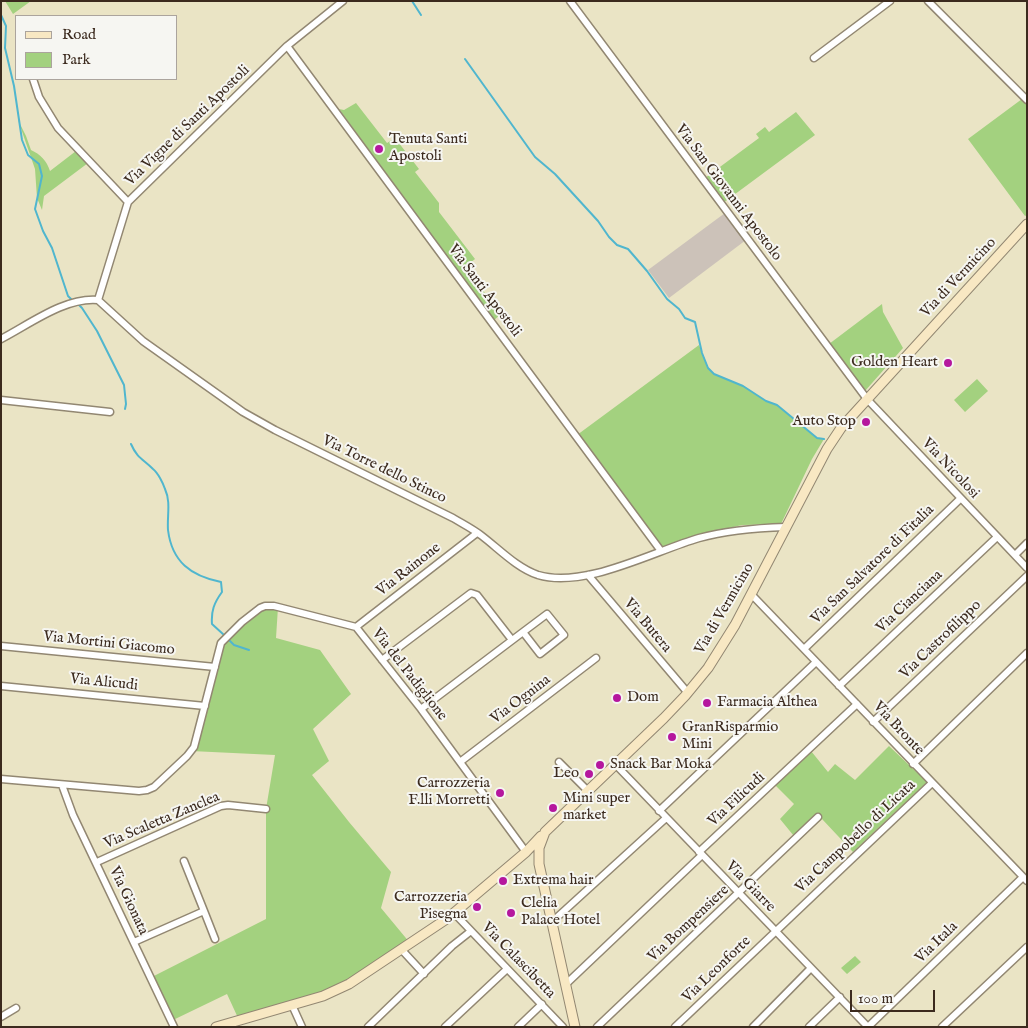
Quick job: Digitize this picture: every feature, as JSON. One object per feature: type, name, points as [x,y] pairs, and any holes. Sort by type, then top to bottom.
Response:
[{"type":"main road","name":"Via di Vermicino","points":[[575,1027],[540,867],[539,851],[545,832],[688,693],[719,650],[751,594],[831,441],[843,425],[1027,224]]},
{"type":"main road","points":[[216,1027],[341,989],[454,914],[526,852],[545,832]]},
{"type":"main road","points":[[526,852],[532,854],[539,851]]},
{"type":"main road","points":[[526,852],[540,867]]},
{"type":"street","name":"Via Vigne di Santi Apostoli","points":[[98,300],[128,202],[287,46],[343,1]]},
{"type":"street","name":"Via San Giovanni Apostolo","points":[[570,1],[867,399]]},
{"type":"street","points":[[814,58],[890,1]]},
{"type":"street","points":[[928,1],[1027,100]]},
{"type":"street","name":"Via Santi Apostoli","points":[[287,46],[661,551]]},
{"type":"street","points":[[33,80],[39,95],[56,126],[128,202]]},
{"type":"street","points":[[1,339],[68,303],[82,300],[98,300]]},
{"type":"street","name":"Via Torre dello Stinco","points":[[98,300],[143,341],[238,408],[276,430],[393,488],[477,533],[516,562],[536,574],[557,578],[588,575],[628,564],[661,551],[723,532],[750,528],[786,527]]},
{"type":"street","name":"Via Nicolosi","points":[[867,399],[1027,568]]},
{"type":"street","points":[[1,400],[110,412]]},
{"type":"street","name":"Via San Salvatore di Fitalia","points":[[804,649],[960,499]]},
{"type":"street","name":"Via Rainone","points":[[356,627],[477,533]]},
{"type":"street","name":"Via Cianciana","points":[[839,686],[997,537]]},
{"type":"street","points":[[1015,555],[1027,543]]},
{"type":"street","name":"Via Butera","points":[[588,575],[688,693]]},
{"type":"street","name":"Via Castrofilippo","points":[[873,722],[1027,576]]},
{"type":"street","points":[[382,660],[471,593],[477,595],[512,640]]},
{"type":"street","name":"Via Bronte","points":[[751,594],[1025,879]]},
{"type":"street","name":"Via del Padiglione","points":[[1,778],[62,785],[140,791],[150,790],[191,751],[205,706],[219,648],[224,638],[263,607],[274,606],[356,627],[421,709],[526,852]]},
{"type":"street","points":[[421,709],[512,640],[547,614],[564,636],[540,654],[523,632]]},
{"type":"street","name":"Via Mortini Giacomo","points":[[1,646],[215,667]]},
{"type":"street","points":[[913,764],[1027,653]]},
{"type":"street","name":"Via Ognina","points":[[460,762],[596,658]]},
{"type":"street","points":[[659,811],[816,662]]},
{"type":"street","name":"Via Alicudi","points":[[1,686],[205,706]]},
{"type":"street","name":"Via Filicudi","points":[[566,984],[857,704]]},
{"type":"street","points":[[559,762],[587,790]]},
{"type":"street","name":"Via Giarre","points":[[615,764],[665,819],[701,853],[868,1027]]},
{"type":"street","name":"Via Campobello di Licata","points":[[776,930],[932,783]]},
{"type":"street","name":"Via Gionata","points":[[62,785],[174,1027]]},
{"type":"street","name":"Via Scaletta Zanclea","points":[[97,862],[222,806],[266,809]]},
{"type":"street","name":"Via Bompensiere","points":[[598,1027],[818,817]]},
{"type":"street","points":[[553,921],[665,819]]},
{"type":"street","points":[[184,861],[216,939]]},
{"type":"street","name":"Via Itala","points":[[868,1027],[1025,879]]},
{"type":"street","points":[[134,942],[204,911]]},
{"type":"street","name":"Via Calascibetta","points":[[454,914],[563,1027]]},
{"type":"street","name":"Via Leonforte","points":[[675,1027],[776,930]]},
{"type":"street","points":[[368,1027],[471,931]]},
{"type":"street","points":[[942,1027],[1027,947]]},
{"type":"street","points":[[401,949],[424,974]]},
{"type":"street","points":[[753,1027],[812,968]]},
{"type":"street","points":[[445,1027],[507,969]]},
{"type":"street","points":[[809,1027],[840,997]]},
{"type":"street","points":[[518,1027],[542,1004]]},
{"type":"street","points":[[292,1005],[302,1027]]},
{"type":"street","points":[[1,1017],[16,1008]]},
{"type":"shaded area","points":[[725,213],[746,240],[669,298],[648,270]]},
{"type":"green space","points":[[5,1],[31,1],[13,14]]},
{"type":"green space","points":[[1022,99],[1027,103],[1027,215],[1025,216],[968,139]]},
{"type":"green space","points":[[356,103],[387,143],[395,138],[419,169],[415,172],[439,203],[439,212],[475,259],[465,267],[501,314],[493,321],[339,109],[344,110]]},
{"type":"green space","points":[[796,112],[815,135],[723,203],[705,178],[759,138],[756,134],[765,127],[769,132]]},
{"type":"green space","points":[[18,120],[31,150],[43,158],[50,171],[76,151],[88,163],[44,196],[42,210],[37,198],[35,169]]},
{"type":"green space","points":[[882,304],[883,312],[903,348],[865,391],[829,344]]},
{"type":"green space","points":[[699,345],[708,367],[714,374],[743,386],[766,401],[777,405],[817,438],[824,439],[812,459],[781,524],[742,525],[707,533],[661,549],[577,435]]},
{"type":"green space","points":[[977,379],[988,391],[965,412],[954,400]]},
{"type":"green space","points":[[261,607],[278,607],[276,638],[320,650],[351,694],[313,729],[329,761],[312,775],[391,872],[381,908],[410,943],[349,984],[239,1020],[227,994],[171,1021],[150,978],[266,919],[266,809],[275,755],[191,751],[221,643]]},
{"type":"green space","points":[[889,746],[927,782],[853,852],[822,819],[798,841],[780,819],[794,804],[775,785],[811,751],[828,772],[835,764],[855,780]]},
{"type":"green space","points":[[855,956],[861,962],[847,974],[841,968]]},
{"type":"waterway","points":[[412,1],[421,15]]},
{"type":"waterway","points":[[1,15],[6,26],[5,48],[14,86],[22,140],[28,155],[39,164],[42,176],[35,209],[52,248],[68,296],[72,300]]},
{"type":"waterway","points":[[465,59],[535,157],[555,174],[617,245],[628,249],[667,299],[679,309],[685,318],[695,322],[702,353],[708,368],[714,374],[743,386],[766,401],[777,405],[817,438],[824,439]]},
{"type":"waterway","points":[[77,303],[97,331],[124,385],[125,409]]},
{"type":"waterway","points":[[131,444],[138,455],[157,473],[167,494],[170,541],[179,559],[185,566],[201,576],[221,582],[222,592],[214,607],[212,624],[224,635]]},
{"type":"waterway","points":[[228,639],[234,645],[249,650]]},
{"type":"place","name":"Tenuta Santi Apostoli","points":[[379,149]]},
{"type":"place","name":"Golden Heart","points":[[948,363]]},
{"type":"place","name":"Auto Stop","points":[[866,422]]},
{"type":"place","name":"Dom","points":[[617,698]]},
{"type":"place","name":"Farmacia Althea","points":[[707,703]]},
{"type":"place","name":"GranRisparmio Mini","points":[[672,737]]},
{"type":"place","name":"Snack Bar Moka","points":[[600,765]]},
{"type":"place","name":"Leo","points":[[589,774]]},
{"type":"place","name":"Carrozzeria F.lli Morretti","points":[[500,793]]},
{"type":"place","name":"Mini super market","points":[[553,808]]},
{"type":"place","name":"Extrema hair","points":[[503,881]]},
{"type":"place","name":"Carrozzeria Pisegna","points":[[477,907]]},
{"type":"place","name":"Clelia Palace Hotel","points":[[511,913]]}]
